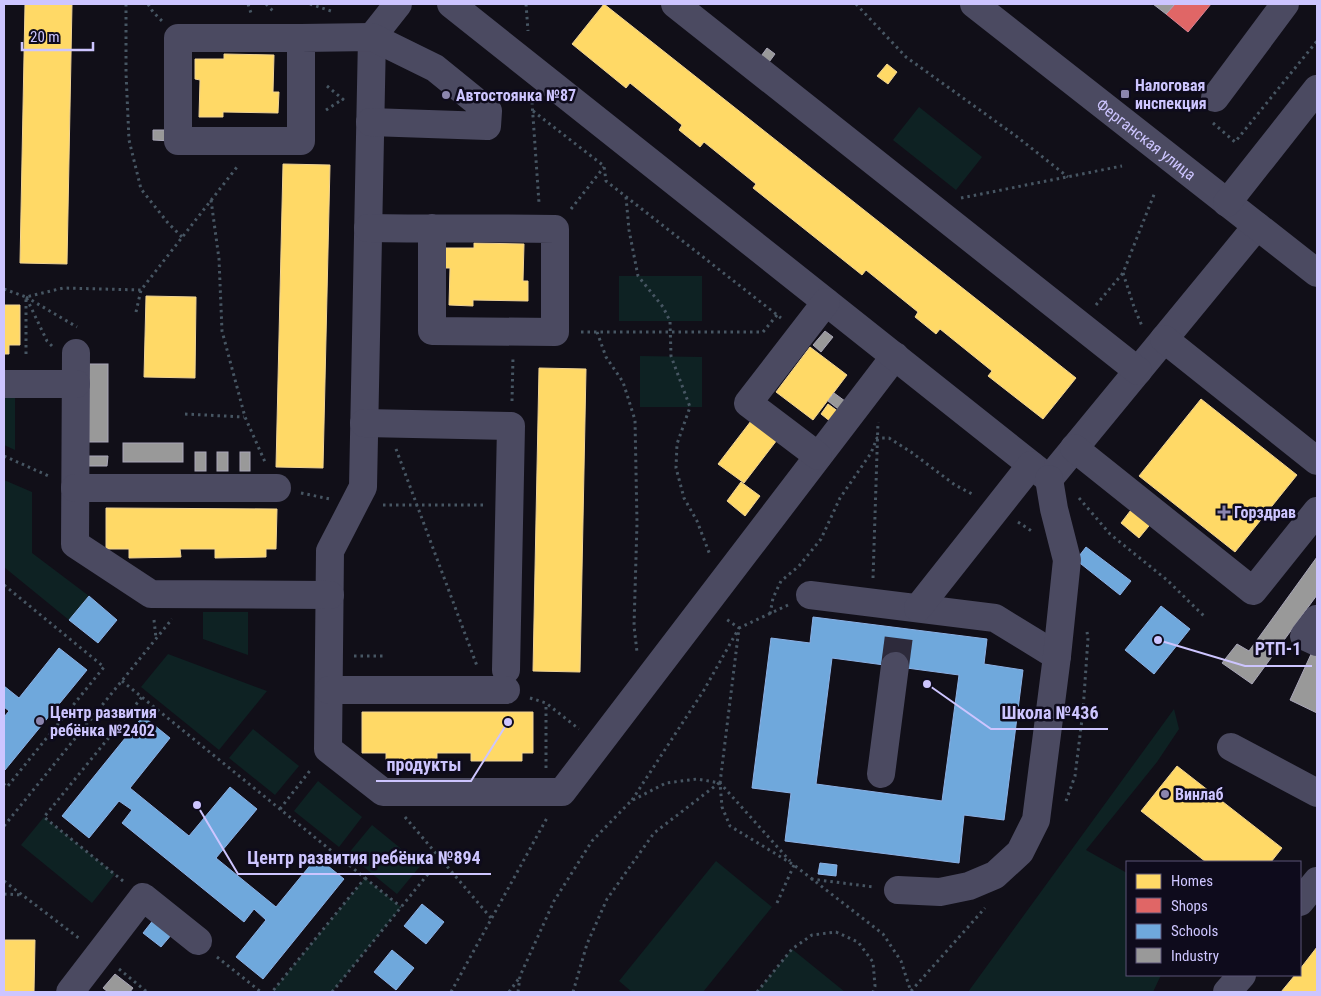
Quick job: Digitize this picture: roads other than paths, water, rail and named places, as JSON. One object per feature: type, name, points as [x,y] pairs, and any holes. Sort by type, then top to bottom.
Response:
[{"type":"street","points":[[398,4],[372,37],[368,228],[375,423],[363,487],[330,551],[328,749],[383,792],[554,792],[598,744],[894,356]]},
{"type":"street","points":[[451,4],[894,356],[1045,472],[1067,560],[1036,820],[1020,852],[996,876],[969,886],[940,892],[898,890]]},
{"type":"street","points":[[676,4],[1080,325],[1150,356],[1317,461]]},
{"type":"street","name":"Ферганская улица","points":[[974,4],[1317,274]]},
{"type":"street","points":[[1211,108],[1285,4]]},
{"type":"street","points":[[301,38],[301,141],[178,140],[178,38],[372,37],[435,68],[488,111],[487,126],[370,122]]},
{"type":"street","points":[[1227,203],[1317,89]]},
{"type":"street","points":[[907,614],[997,508],[1074,448],[1257,226]]},
{"type":"street","points":[[368,228],[432,228],[555,229],[555,332],[432,331],[432,228]]},
{"type":"street","points":[[818,456],[748,402],[826,302]]},
{"type":"street","points":[[15,384],[76,358],[75,544],[151,594],[330,595]]},
{"type":"street","points":[[329,690],[499,683],[510,505],[511,426],[375,423]]},
{"type":"street","points":[[1074,448],[1254,591],[1317,511]]},
{"type":"street","points":[[75,488],[277,488]]},
{"type":"street","points":[[810,595],[872,603],[907,614],[994,618],[1057,656]]},
{"type":"street","points":[[1317,619],[1304,636],[1317,642]]},
{"type":"street","points":[[881,774],[895,666]]},
{"type":"street","points":[[1231,747],[1317,793]]},
{"type":"street","points":[[1301,901],[1317,880]]},
{"type":"street","points":[[70,992],[143,897],[198,941]]},
{"type":"street","points":[[1228,992],[1241,976]]},
{"type":"tunnel","points":[[895,666],[900,628]]},
{"type":"place","name":"Налоговая инспекция","points":[[1125,94]]},
{"type":"place","name":"Автостоянка №87","points":[[446,95]]},
{"type":"place","name":"Горздрав","points":[[1224,512]]},
{"type":"place","name":"РТП-1","points":[[1158,640]]},
{"type":"place","name":"Школа №436","points":[[927,684]]},
{"type":"place","name":"Центр развития ребёнка №2402","points":[[40,721]]},
{"type":"place","name":"продукты","points":[[508,722]]},
{"type":"place","name":"Винлаб","points":[[1165,794]]},
{"type":"place","name":"Центр развития ребёнка №894","points":[[197,805]]}]
